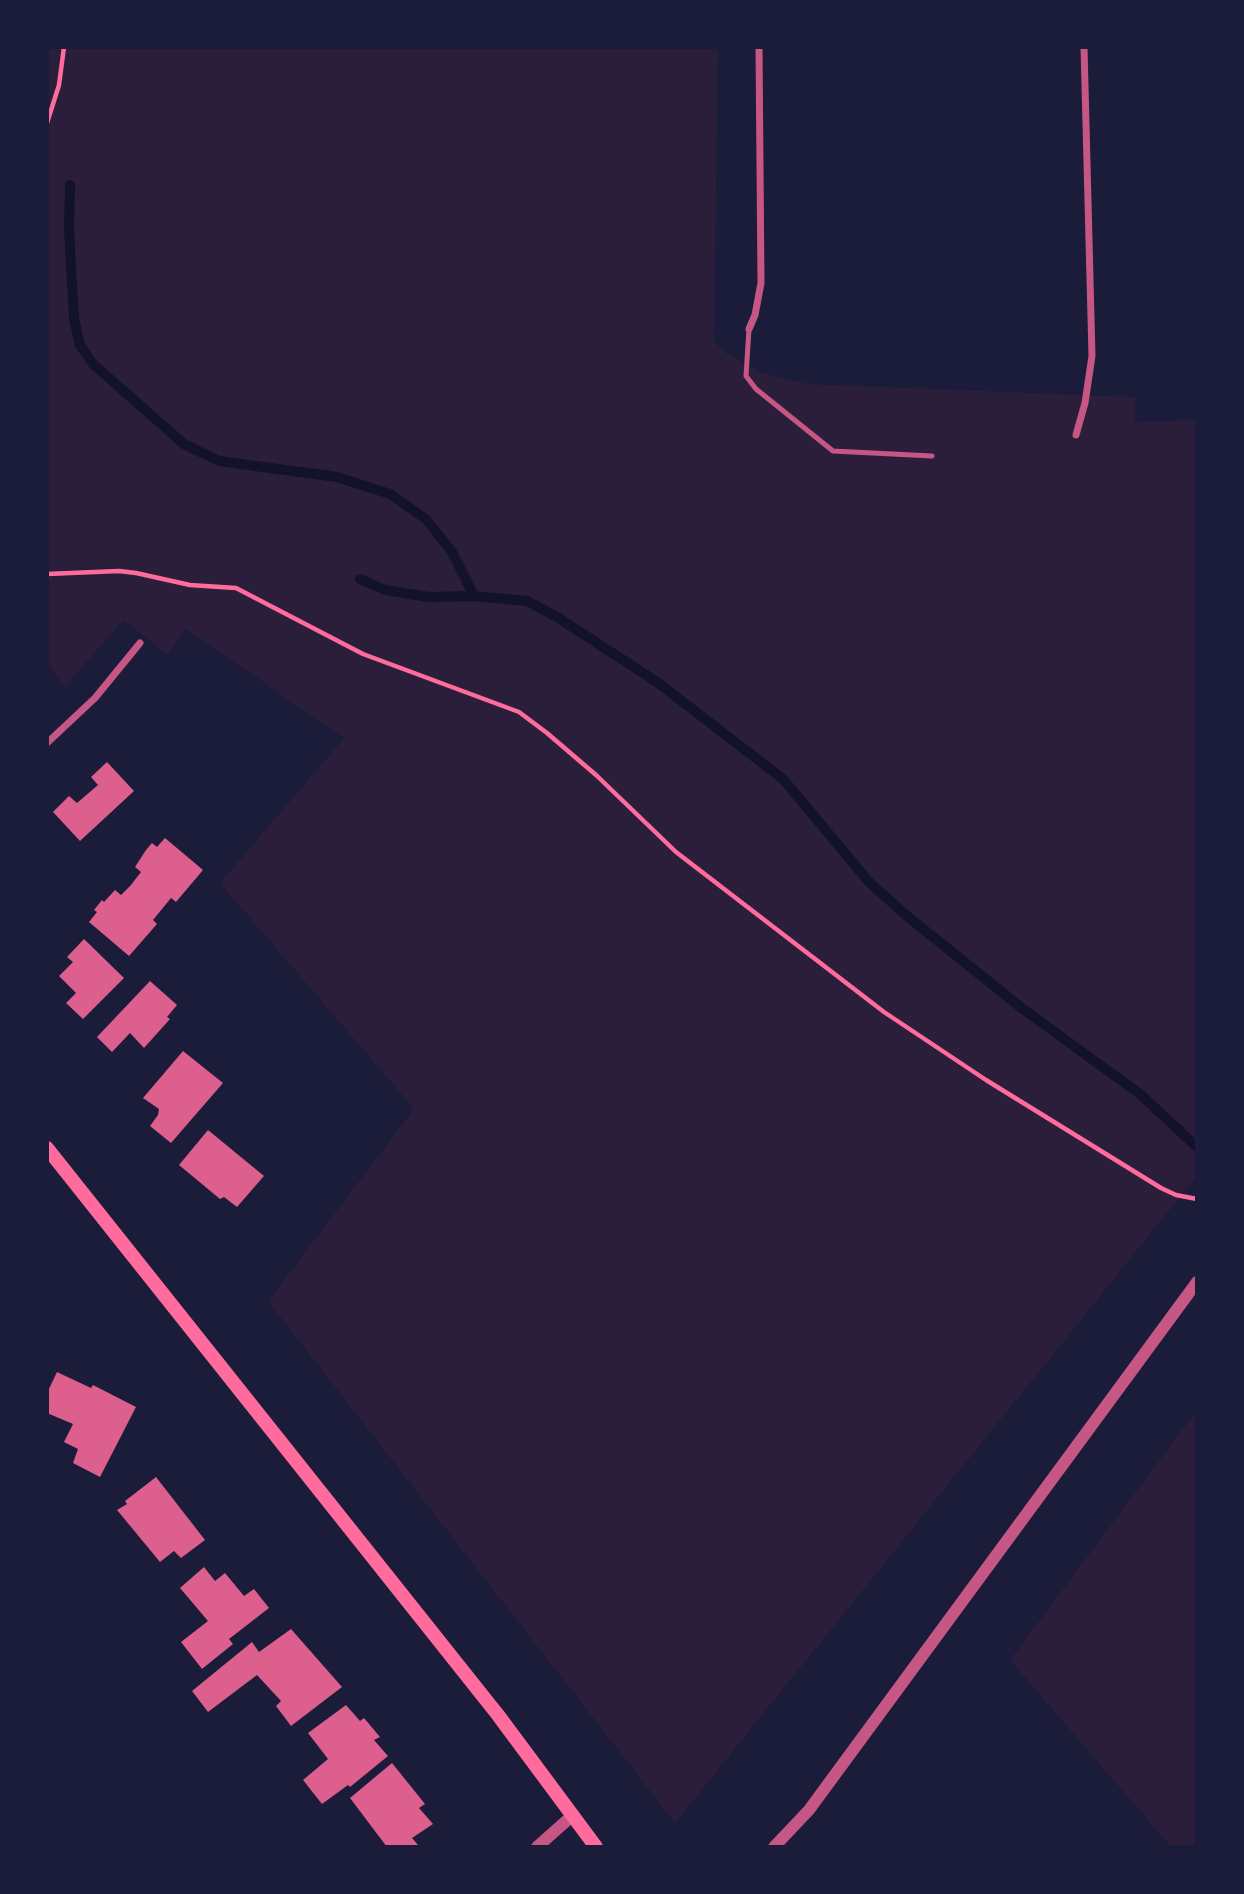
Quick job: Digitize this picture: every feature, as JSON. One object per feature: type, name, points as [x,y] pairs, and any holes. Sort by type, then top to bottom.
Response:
[{"type":"main road","points":[[47,1148],[498,1715],[596,1847]]},
{"type":"street","points":[[749,329],[755,315],[761,282],[759,47]]},
{"type":"street","points":[[1076,435],[1085,403],[1092,356],[1084,47]]},
{"type":"street","points":[[47,743],[95,698],[140,643]]},
{"type":"street","points":[[774,1847],[809,1810],[1197,1282]]},
{"type":"street","points":[[537,1847],[573,1815]]},
{"type":"lane","points":[[749,329],[746,376],[757,389],[833,451],[932,456]]},
{"type":"path","points":[[47,122],[59,85],[64,47]]},
{"type":"path","points":[[47,574],[119,571],[190,585],[236,588],[363,654],[519,712],[596,775],[676,852],[884,1012],[986,1080],[1152,1183],[1175,1195],[1197,1199]]},
{"type":"shaded area","points":[[47,47],[718,47],[714,341],[727,354],[763,373],[808,384],[1135,397],[1134,422],[1197,420],[1197,1176],[675,1823],[268,1301],[414,1109],[220,883],[344,738],[186,629],[168,655],[123,620],[65,687],[47,664]]},
{"type":"shaded area","points":[[1197,1410],[1197,1847],[1171,1847],[1010,1660]]},
{"type":"building","points":[[107,762],[134,791],[80,841],[53,812],[69,796],[77,803],[98,785],[91,777]]},
{"type":"building","points":[[165,838],[203,870],[176,902],[171,898],[153,920],[157,924],[129,956],[89,922],[102,900],[104,902],[115,890],[121,895],[131,885],[141,872],[135,867],[146,850],[152,843],[157,847]]},
{"type":"building","points":[[84,939],[124,978],[83,1019],[66,1003],[76,993],[59,976],[73,962],[67,957]]},
{"type":"building","points":[[150,981],[177,1005],[167,1017],[170,1019],[144,1048],[130,1033],[112,1052],[97,1037]]},
{"type":"building","points":[[183,1051],[223,1083],[171,1143],[150,1126],[159,1109],[143,1098]]},
{"type":"building","points":[[208,1130],[264,1176],[237,1207],[224,1197],[220,1199],[179,1165]]},
{"type":"building","points":[[57,1372],[91,1388],[93,1385],[136,1407],[100,1477],[73,1463],[78,1449],[64,1442],[73,1424],[47,1413],[47,1393]]},
{"type":"building","points":[[156,1477],[205,1540],[181,1558],[174,1551],[160,1562],[117,1510]]},
{"type":"building","points":[[204,1567],[215,1581],[225,1573],[244,1596],[254,1589],[269,1608],[229,1639],[233,1644],[202,1669],[181,1642],[208,1621],[180,1588]]},
{"type":"building","points":[[291,1629],[342,1687],[291,1726],[276,1706],[281,1701],[257,1675],[208,1712],[192,1691],[252,1642],[259,1652]]},
{"type":"building","points":[[346,1705],[360,1721],[364,1718],[380,1737],[374,1740],[388,1756],[350,1787],[348,1785],[322,1804],[303,1780],[328,1759],[308,1733]]},
{"type":"building","points":[[392,1763],[425,1804],[419,1808],[433,1824],[412,1838],[418,1845],[415,1847],[387,1847],[350,1798]]},
{"type":"waterway","points":[[70,185],[69,230],[74,319],[80,345],[93,364],[184,444],[219,461],[337,477],[390,494],[426,519],[452,552],[474,596]]},
{"type":"waterway","points":[[360,579],[385,590],[429,597],[474,596],[527,601],[557,617],[657,682],[783,779],[869,882],[907,916],[1023,1009],[1140,1094],[1197,1147]]}]
